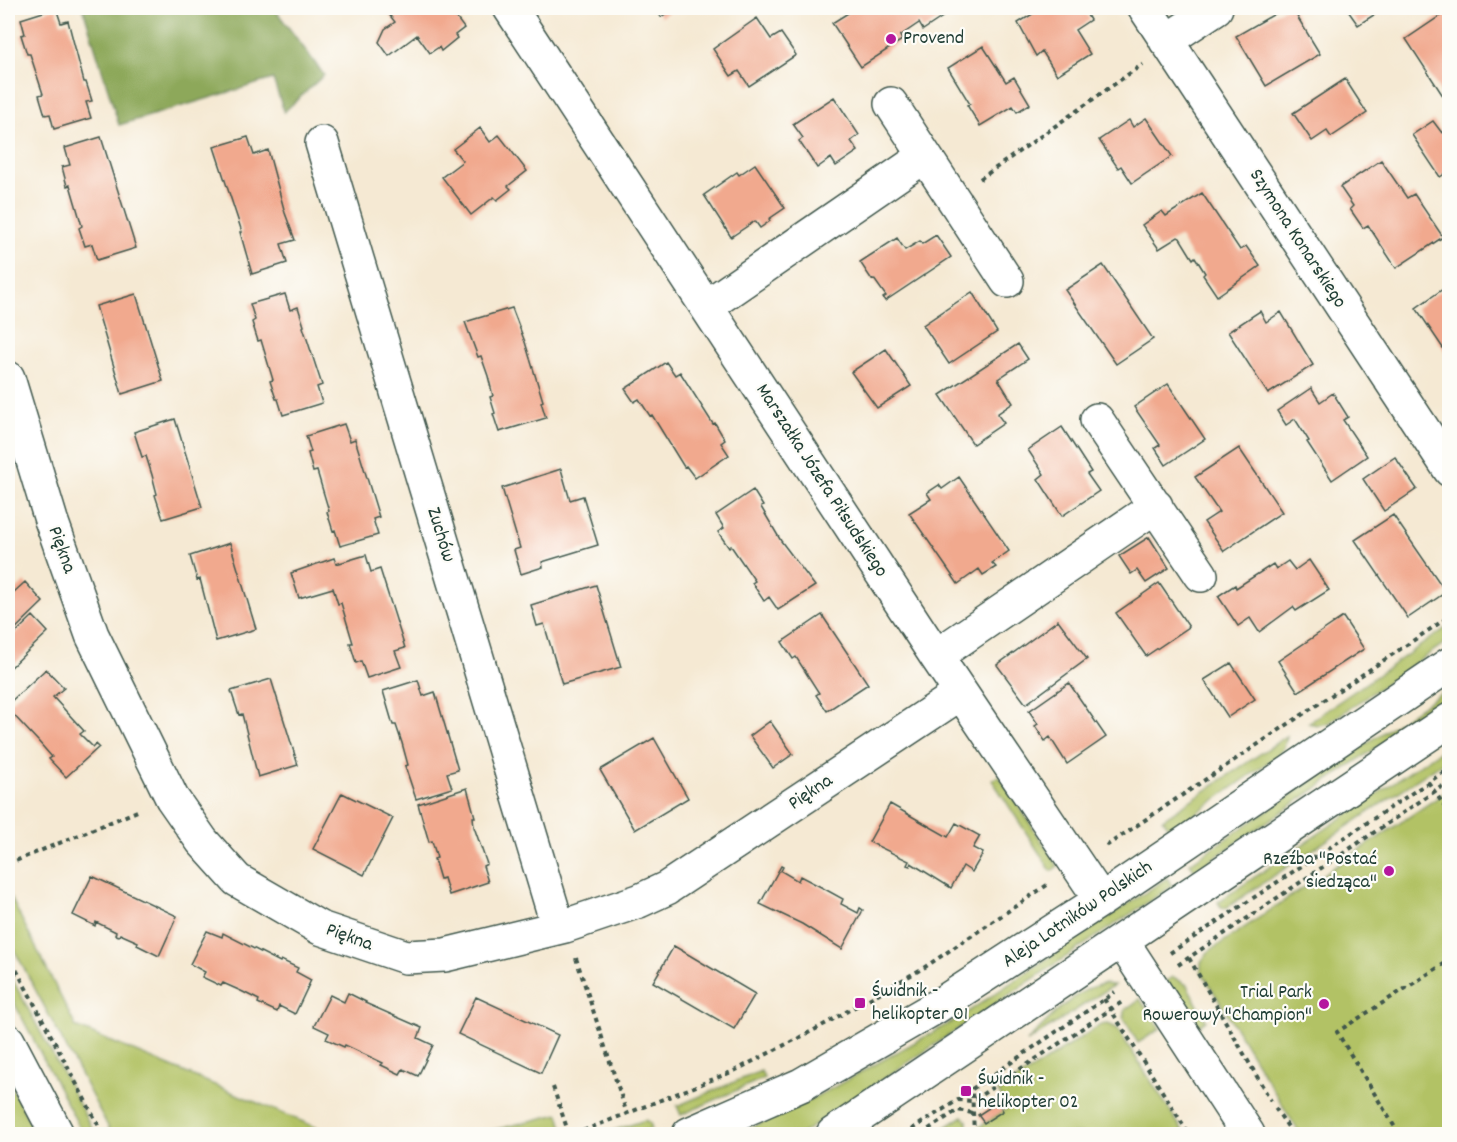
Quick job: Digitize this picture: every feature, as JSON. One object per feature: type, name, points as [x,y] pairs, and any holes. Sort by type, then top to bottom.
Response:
[{"type":"street","name":"Marszałka Józefa Piłsudskiego","points":[[510,8],[936,656],[1101,900]]},
{"type":"street","name":"Szymona Konarskiego","points":[[1145,8],[1449,470]]},
{"type":"street","points":[[1167,40],[1216,8]]},
{"type":"street","points":[[891,104],[1007,281]]},
{"type":"street","name":"Zuchów","points":[[322,142],[561,926]]},
{"type":"street","points":[[706,306],[925,156]]},
{"type":"street","name":"Piękna","points":[[8,378],[51,520],[92,635],[172,798],[202,841],[237,880],[320,928],[360,943],[406,957],[446,955],[561,926],[639,901],[667,888],[961,693]]},
{"type":"street","points":[[1097,420],[1201,575]]},
{"type":"street","points":[[936,656],[1156,506]]},
{"type":"street","name":"Aleja Lotników Polskich","points":[[688,1134],[801,1084],[880,1041],[979,981],[1449,664]]},
{"type":"street","points":[[833,1134],[1449,720]]},
{"type":"street","points":[[1122,941],[1248,1134]]},
{"type":"street","points":[[8,1041],[57,1134]]},
{"type":"path","points":[[952,198],[1144,63],[1167,40]]},
{"type":"path","points":[[575,1134],[734,1071],[816,1029],[924,967],[1449,616]]},
{"type":"path","points":[[904,1134],[958,1100],[972,1101],[1111,1009],[1146,978],[1449,768]]},
{"type":"path","points":[[974,1134],[972,1089],[1104,999],[1189,958],[1449,781]]},
{"type":"path","points":[[1428,782],[1449,814]]},
{"type":"path","points":[[8,864],[172,798]]},
{"type":"path","points":[[561,926],[627,1114]]},
{"type":"path","points":[[8,954],[103,1134]]},
{"type":"path","points":[[1189,958],[1250,1068],[1293,1134]]},
{"type":"path","points":[[1399,1134],[1337,1032],[1449,960]]},
{"type":"path","points":[[1104,999],[1189,1134]]},
{"type":"path","points":[[554,1088],[569,1134]]},
{"type":"path","points":[[921,1134],[958,1110],[972,1113]]},
{"type":"green space","points":[[83,8],[274,8],[324,75],[284,112],[273,79],[119,125]]},
{"type":"green space","points":[[1449,626],[1449,640],[1328,723],[1318,725],[1308,723]]},
{"type":"green space","points":[[1449,688],[1449,698],[1195,871],[1190,863]]},
{"type":"green space","points":[[1287,736],[1284,748],[1276,757],[1171,831],[1163,819]]},
{"type":"green space","points":[[1449,745],[1449,758],[1226,908],[1221,907],[1218,902]]},
{"type":"green space","points":[[999,776],[1058,866],[1051,871],[992,780]]},
{"type":"green space","points":[[1449,790],[1449,1134],[1300,1134],[1201,971],[1201,962],[1208,952]]},
{"type":"green space","points":[[1167,878],[1172,886],[801,1134],[739,1134],[827,1091],[957,1019]]},
{"type":"green space","points":[[8,892],[76,1027],[332,1134],[112,1134],[8,938]]},
{"type":"green space","points":[[8,971],[95,1134],[83,1134],[8,991]]},
{"type":"green space","points":[[1173,977],[1187,985],[1206,1021],[1195,1028],[1166,981]]},
{"type":"green space","points":[[1103,984],[1114,985],[1027,1042],[1072,999],[1092,987]]},
{"type":"green space","points":[[1140,999],[1160,1029],[1138,1043],[1123,1017],[1126,1009]]},
{"type":"green space","points":[[1108,1024],[1117,1028],[1185,1134],[979,1134],[978,1128],[1009,1107],[998,1092],[1100,1025]]},
{"type":"green space","points":[[761,1071],[764,1078],[681,1115],[677,1106]]},
{"type":"green space","points":[[8,1081],[36,1134],[8,1134]]},
{"type":"green space","points":[[559,1114],[563,1128],[546,1134],[477,1134]]},
{"type":"green space","points":[[963,1116],[967,1121],[967,1134],[935,1134]]},
{"type":"green space","points":[[645,1120],[650,1123],[652,1129],[636,1134],[603,1134]]},
{"type":"building","points":[[56,8],[61,23],[68,21],[84,82],[86,82],[92,101],[86,102],[91,118],[54,129],[50,114],[45,115],[39,95],[43,94],[21,35],[25,34],[21,19]]},
{"type":"building","points":[[384,8],[449,8],[464,28],[455,35],[457,38],[441,51],[439,47],[430,53],[417,35],[389,56],[379,42],[385,29],[395,22]]},
{"type":"building","points":[[655,8],[674,8],[661,17]]},
{"type":"building","points":[[856,8],[946,8],[950,12],[923,30],[919,23],[900,36],[902,40],[861,67],[832,23]]},
{"type":"building","points":[[1042,8],[1083,8],[1090,20],[1075,30],[1090,54],[1057,75],[1042,51],[1036,56],[1018,23]]},
{"type":"building","points":[[1285,8],[1292,8],[1320,54],[1266,86],[1236,36]]},
{"type":"building","points":[[1346,8],[1385,8],[1358,25]]},
{"type":"building","points":[[1449,10],[1449,105],[1406,39]]},
{"type":"building","points":[[757,18],[771,39],[781,33],[796,55],[749,86],[739,71],[731,76],[713,49]]},
{"type":"building","points":[[983,46],[1006,82],[1014,77],[1030,104],[1017,112],[1013,106],[980,126],[967,105],[970,104],[948,68]]},
{"type":"building","points":[[1345,79],[1367,113],[1331,137],[1327,131],[1312,141],[1293,113]]},
{"type":"building","points":[[834,97],[859,135],[851,141],[858,151],[836,166],[831,158],[817,168],[799,141],[803,138],[793,124]]},
{"type":"building","points":[[1146,118],[1172,156],[1132,183],[1121,166],[1118,168],[1099,140],[1129,120],[1133,127]]},
{"type":"building","points":[[1433,121],[1442,133],[1449,128],[1449,171],[1440,177],[1412,135]]},
{"type":"building","points":[[480,128],[490,142],[499,135],[527,171],[508,186],[511,189],[497,200],[494,197],[471,215],[442,177],[463,161],[453,149]]},
{"type":"building","points":[[101,137],[136,248],[97,260],[92,244],[85,246],[79,228],[82,226],[62,167],[70,165],[65,148]]},
{"type":"building","points":[[248,137],[254,155],[268,150],[285,213],[295,240],[281,244],[287,263],[252,274],[240,232],[242,232],[214,147]]},
{"type":"building","points":[[1381,160],[1407,198],[1414,194],[1443,237],[1396,268],[1368,225],[1363,228],[1350,209],[1353,206],[1340,187]]},
{"type":"building","points":[[755,164],[785,208],[760,228],[755,221],[731,237],[704,195],[737,172],[739,175]]},
{"type":"building","points":[[1202,193],[1240,250],[1246,246],[1260,266],[1217,296],[1203,275],[1205,273],[1195,257],[1193,259],[1180,238],[1178,237],[1159,249],[1142,225],[1162,211],[1166,216]]},
{"type":"building","points":[[936,235],[951,257],[885,301],[883,298],[886,296],[860,262],[897,238],[905,250],[920,241],[922,244]]},
{"type":"building","points":[[1103,265],[1153,339],[1116,364],[1065,290]]},
{"type":"building","points":[[1443,289],[1449,299],[1449,357],[1416,308]]},
{"type":"building","points":[[972,292],[997,332],[949,364],[923,325]]},
{"type":"building","points":[[136,294],[163,381],[122,394],[96,306]]},
{"type":"building","points":[[285,294],[290,310],[298,307],[322,385],[317,387],[322,403],[283,415],[270,381],[273,380],[261,340],[258,341],[252,322],[255,320],[250,304]]},
{"type":"building","points":[[512,308],[525,342],[546,418],[499,432],[493,414],[495,413],[490,397],[493,396],[488,376],[465,322]]},
{"type":"building","points":[[1260,311],[1266,322],[1281,312],[1313,365],[1268,394],[1228,332]]},
{"type":"building","points":[[1018,344],[1028,359],[998,379],[1013,403],[997,414],[1004,423],[973,444],[940,395]]},
{"type":"building","points":[[886,349],[911,386],[877,408],[851,372]]},
{"type":"building","points":[[666,362],[675,375],[680,372],[713,424],[715,423],[725,440],[721,443],[729,455],[695,478],[686,466],[684,467],[652,415],[650,416],[639,399],[634,402],[625,389]]},
{"type":"building","points":[[1168,384],[1205,439],[1166,465],[1155,448],[1160,445],[1134,407]]},
{"type":"building","points":[[1311,388],[1320,402],[1333,393],[1348,417],[1343,420],[1367,456],[1332,480],[1295,419],[1286,425],[1277,411]]},
{"type":"building","points":[[175,419],[202,507],[163,519],[146,456],[142,457],[134,432]]},
{"type":"building","points":[[344,424],[350,441],[355,439],[379,517],[373,519],[378,535],[340,546],[327,512],[329,511],[317,471],[313,472],[308,453],[311,452],[306,436]]},
{"type":"building","points":[[1062,427],[1091,472],[1087,474],[1099,491],[1062,516],[1038,479],[1044,474],[1028,450]]},
{"type":"building","points":[[1239,448],[1282,512],[1224,551],[1204,522],[1219,512],[1195,477]]},
{"type":"building","points":[[1395,457],[1417,489],[1384,511],[1363,479]]},
{"type":"building","points":[[561,469],[570,500],[583,496],[598,545],[542,562],[543,567],[521,574],[514,550],[520,548],[502,488]]},
{"type":"building","points":[[959,477],[1009,551],[992,563],[996,567],[983,575],[979,569],[958,584],[909,513],[931,499],[927,493],[939,485],[942,489]]},
{"type":"building","points":[[753,490],[781,541],[815,586],[778,610],[769,597],[764,601],[752,583],[755,581],[731,546],[729,548],[718,532],[724,528],[716,515]]},
{"type":"building","points":[[1393,515],[1446,592],[1408,618],[1355,540]]},
{"type":"building","points":[[1149,537],[1169,568],[1146,583],[1137,570],[1131,574],[1119,556]]},
{"type":"building","points":[[230,543],[256,629],[216,641],[200,579],[197,580],[190,556]]},
{"type":"building","points":[[366,555],[371,572],[380,569],[405,648],[395,651],[401,667],[367,678],[361,661],[356,663],[350,643],[353,643],[341,603],[338,604],[333,588],[299,598],[291,573],[334,558],[336,564]]},
{"type":"building","points":[[1309,560],[1329,590],[1296,611],[1293,607],[1259,632],[1250,618],[1238,626],[1218,596],[1235,585],[1236,588],[1273,564],[1276,569],[1288,561],[1295,570]]},
{"type":"building","points":[[25,582],[43,602],[8,636],[8,585],[14,592]]},
{"type":"building","points":[[1159,583],[1189,627],[1146,656],[1116,613]]},
{"type":"building","points":[[596,585],[621,667],[562,684],[544,624],[537,626],[531,605]]},
{"type":"building","points":[[822,615],[868,684],[827,711],[816,695],[819,693],[796,657],[793,659],[782,642]]},
{"type":"building","points":[[33,616],[48,632],[8,670],[8,640]]},
{"type":"building","points":[[1343,617],[1364,649],[1298,692],[1278,661]]},
{"type":"building","points":[[1058,620],[1087,659],[1026,704],[997,665]]},
{"type":"building","points":[[1231,663],[1255,699],[1228,717],[1204,680]]},
{"type":"building","points":[[46,669],[64,688],[53,697],[84,731],[80,734],[93,747],[96,744],[99,747],[66,777],[49,759],[52,757],[8,709],[8,704]]},
{"type":"building","points":[[271,679],[298,765],[258,777],[242,714],[239,715],[231,691]]},
{"type":"building","points":[[418,680],[423,696],[435,692],[458,770],[447,773],[452,788],[416,799],[405,766],[408,765],[402,743],[396,725],[393,725],[383,691]]},
{"type":"building","points":[[1069,683],[1106,737],[1067,764],[1050,737],[1045,741],[1035,726],[1038,724],[1029,711]]},
{"type":"building","points":[[770,721],[793,754],[773,768],[750,736]]},
{"type":"building","points":[[654,738],[688,798],[635,830],[600,770]]},
{"type":"building","points":[[467,788],[475,817],[473,817],[474,827],[487,864],[483,866],[488,882],[449,895],[444,878],[440,879],[434,859],[437,858],[432,841],[429,842],[418,804]]},
{"type":"building","points":[[342,793],[393,818],[364,875],[313,849]]},
{"type":"building","points":[[890,804],[948,837],[956,823],[980,836],[973,848],[983,853],[972,872],[963,866],[951,888],[911,863],[910,866],[907,865],[909,861],[869,842]]},
{"type":"building","points":[[781,866],[783,867],[781,871],[798,881],[800,876],[843,899],[841,904],[858,913],[860,908],[863,910],[842,949],[802,924],[760,904]]},
{"type":"building","points":[[92,876],[177,916],[159,956],[137,945],[138,942],[120,934],[115,935],[116,932],[96,922],[95,926],[73,915]]},
{"type":"building","points":[[207,931],[222,937],[223,933],[280,962],[281,960],[298,968],[296,972],[311,980],[295,1014],[279,1006],[277,1012],[241,991],[223,983],[221,986],[202,977],[205,972],[190,964]]},
{"type":"building","points":[[674,946],[755,994],[734,1029],[653,982]]},
{"type":"building","points":[[348,993],[422,1028],[418,1038],[433,1045],[418,1076],[403,1069],[400,1074],[381,1065],[383,1063],[345,1045],[344,1047],[326,1039],[329,1033],[314,1026],[330,995],[344,1002]]},
{"type":"building","points":[[476,997],[558,1035],[541,1073],[458,1034]]},
{"type":"building","points":[[998,1102],[1003,1111],[984,1123],[978,1115]]},
{"type":"place","name":"Provend","points":[[891,39]]},
{"type":"place","name":"Rzeźba \"Postać siedząca\"","points":[[1389,871]]},
{"type":"place","name":"Świdnik - helikopter 01","points":[[860,1003]]},
{"type":"place","name":"Trial Park Rowerowy \"Champion\"","points":[[1324,1004]]},
{"type":"place","name":"Świdnik - helikopter 02","points":[[966,1091]]}]
